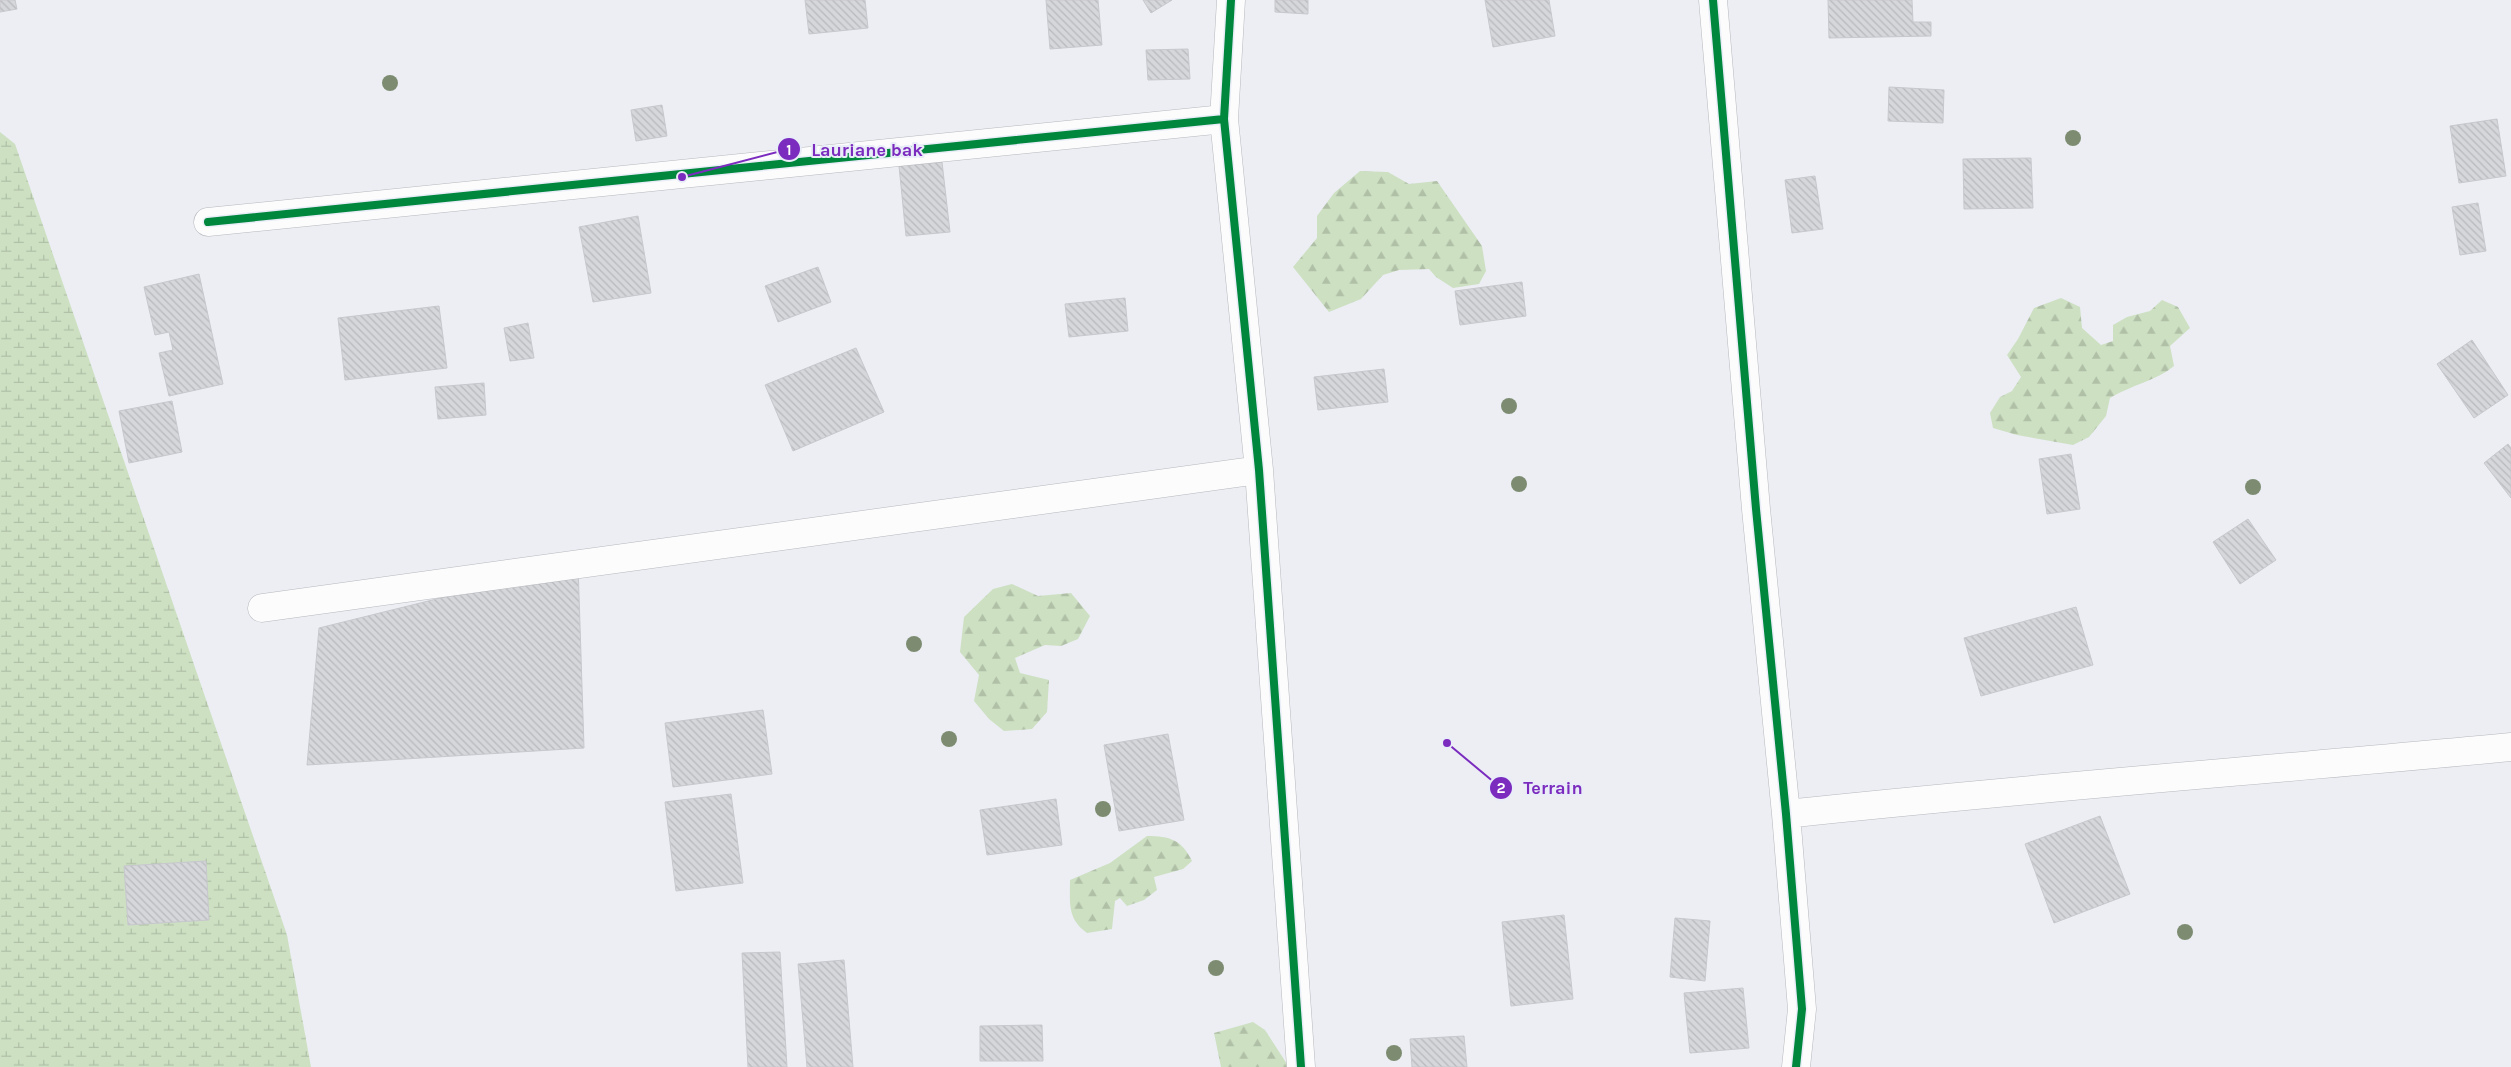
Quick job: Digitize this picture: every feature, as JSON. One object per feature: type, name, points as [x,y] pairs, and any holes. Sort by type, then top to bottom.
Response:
[{"type":"street","points":[[1231,0],[1224,119],[1259,470],[1301,1067]]},
{"type":"street","points":[[1713,0],[1756,518],[1786,814],[1802,1009],[1796,1067]]},
{"type":"street","points":[[208,222],[1224,119]]},
{"type":"street","points":[[262,608],[1259,470]]},
{"type":"street","points":[[1786,814],[2017,790],[2268,770],[2511,747]]},
{"type":"green space","points":[[0,132],[15,144],[287,935],[311,1067],[0,1067]]},
{"type":"green space","points":[[1360,171],[1388,172],[1409,184],[1437,181],[1482,246],[1486,271],[1479,284],[1453,288],[1436,277],[1429,269],[1399,270],[1383,275],[1361,299],[1329,312],[1293,267],[1317,238],[1317,216],[1334,193]]},
{"type":"green space","points":[[2061,298],[2080,307],[2082,328],[2101,345],[2113,341],[2113,325],[2127,317],[2150,311],[2162,300],[2178,307],[2190,328],[2170,346],[2174,366],[2159,376],[2110,398],[2106,416],[2089,437],[2073,445],[2017,435],[1993,428],[1990,413],[2000,397],[2012,391],[2021,377],[2007,355],[2018,339],[2034,308]]},
{"type":"green space","points":[[1012,584],[1038,596],[1071,593],[1090,616],[1078,639],[1061,646],[1045,645],[1015,658],[1020,673],[1049,680],[1047,712],[1032,729],[1004,731],[989,719],[974,701],[979,675],[960,652],[964,617],[993,589]]},
{"type":"green space","points":[[1147,836],[1169,838],[1184,848],[1192,861],[1183,869],[1154,877],[1157,890],[1144,900],[1127,906],[1120,898],[1115,901],[1112,929],[1087,933],[1076,922],[1071,910],[1070,880],[1110,863]]},
{"type":"green space","points":[[1253,1022],[1265,1030],[1289,1067],[1221,1067],[1214,1033]]},
{"type":"building","points":[[0,0],[15,0],[17,9],[0,12]]},
{"type":"building","points":[[805,0],[865,0],[868,28],[809,34]]},
{"type":"building","points":[[1046,0],[1098,0],[1102,45],[1050,49]]},
{"type":"building","points":[[1143,0],[1172,0],[1151,13]]},
{"type":"building","points":[[1275,0],[1308,0],[1308,14],[1275,12]]},
{"type":"building","points":[[1485,0],[1549,0],[1555,36],[1493,47]]},
{"type":"building","points":[[1828,0],[1912,0],[1913,22],[1931,22],[1931,36],[1829,38]]},
{"type":"building","points":[[1188,49],[1190,79],[1148,80],[1146,50]]},
{"type":"building","points":[[1889,87],[1944,90],[1943,123],[1888,121]]},
{"type":"building","points":[[662,105],[667,136],[636,141],[631,110]]},
{"type":"building","points":[[2497,119],[2506,176],[2459,183],[2450,126]]},
{"type":"building","points":[[2031,158],[2033,208],[1964,209],[1963,159]]},
{"type":"building","points":[[942,162],[950,232],[906,236],[899,166]]},
{"type":"building","points":[[1815,176],[1823,229],[1792,233],[1785,180]]},
{"type":"building","points":[[2478,203],[2486,251],[2460,255],[2452,207]]},
{"type":"building","points":[[638,216],[651,293],[593,302],[579,227]]},
{"type":"building","points":[[818,267],[831,302],[778,322],[765,286]]},
{"type":"building","points":[[199,274],[223,384],[169,396],[159,353],[173,350],[169,332],[155,335],[144,287]]},
{"type":"building","points":[[1522,282],[1526,316],[1460,325],[1455,291]]},
{"type":"building","points":[[1125,298],[1128,331],[1069,337],[1065,304]]},
{"type":"building","points":[[439,306],[447,368],[345,380],[338,318]]},
{"type":"building","points":[[528,323],[534,358],[510,361],[504,328]]},
{"type":"building","points":[[2472,340],[2508,395],[2474,418],[2437,364]]},
{"type":"building","points":[[856,348],[884,412],[793,451],[765,385]]},
{"type":"building","points":[[1384,369],[1388,402],[1318,410],[1314,377]]},
{"type":"building","points":[[484,383],[486,415],[438,419],[435,387]]},
{"type":"building","points":[[172,401],[182,452],[129,463],[119,411]]},
{"type":"building","points":[[2508,444],[2511,448],[2511,498],[2484,463]]},
{"type":"building","points":[[2071,454],[2080,509],[2047,514],[2039,459]]},
{"type":"building","points":[[2248,519],[2276,560],[2240,584],[2213,542]]},
{"type":"building","points":[[578,564],[584,748],[307,765],[319,628]]},
{"type":"building","points":[[2076,607],[2093,665],[1981,696],[1964,638]]},
{"type":"building","points":[[763,710],[772,774],[673,787],[665,723]]},
{"type":"building","points":[[1168,734],[1184,820],[1119,831],[1104,745]]},
{"type":"building","points":[[731,794],[743,883],[676,891],[665,802]]},
{"type":"building","points":[[1056,799],[1062,845],[987,855],[980,810]]},
{"type":"building","points":[[2100,816],[2130,894],[2054,923],[2025,844]]},
{"type":"building","points":[[206,861],[209,920],[128,925],[124,866]]},
{"type":"building","points":[[1564,915],[1573,999],[1511,1006],[1502,922]]},
{"type":"building","points":[[1675,918],[1710,921],[1705,981],[1670,977]]},
{"type":"building","points":[[780,952],[787,1067],[748,1067],[742,953]]},
{"type":"building","points":[[844,960],[853,1067],[807,1067],[798,964]]},
{"type":"building","points":[[1743,988],[1749,1048],[1690,1053],[1684,993]]},
{"type":"building","points":[[1042,1025],[1043,1061],[980,1061],[980,1026]]},
{"type":"building","points":[[1464,1036],[1467,1067],[1412,1067],[1410,1039]]},
{"type":"cycle path","points":[[1231,0],[1224,119],[1259,470],[1301,1067]]},
{"type":"cycle path","points":[[1713,0],[1756,509],[1786,814],[1802,1009],[1796,1067]]},
{"type":"cycle path","points":[[208,222],[1224,119]]},
{"type":"place","name":"Lauriane bak","points":[[682,177]]},
{"type":"place","name":"Terrain","points":[[1447,743]]}]
